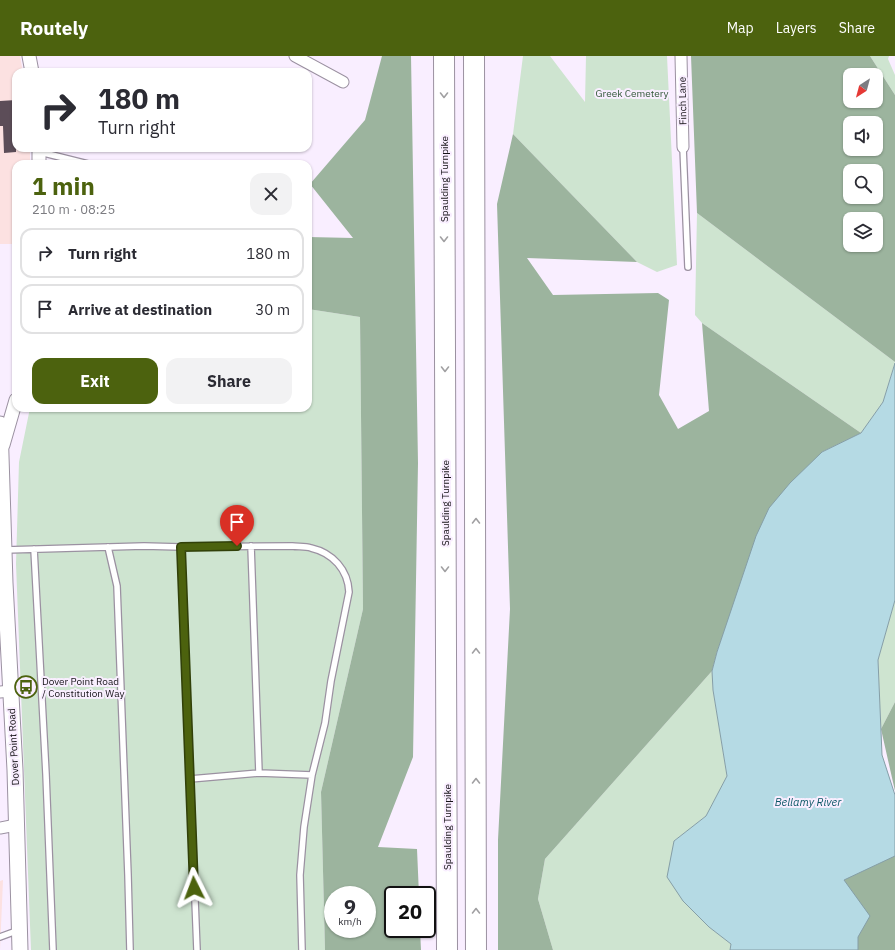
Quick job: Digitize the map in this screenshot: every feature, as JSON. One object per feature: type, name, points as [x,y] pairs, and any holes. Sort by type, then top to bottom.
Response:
[{"type":"highway","name":"Spaulding Turnpike","points":[[444,56],[447,950]]},
{"type":"highway","points":[[474,56],[476,950]]},
{"type":"main road","name":"Dover Point Road","points":[[0,424],[4,550],[2,583],[5,692],[16,825],[20,950]]},
{"type":"street","points":[[29,56],[31,68]]},
{"type":"street","points":[[296,56],[343,82]]},
{"type":"street","name":"Finch Lane","points":[[681,56],[683,147]]},
{"type":"street","points":[[1,448],[12,412]]},
{"type":"street","points":[[0,828],[16,825]]},
{"type":"lane","points":[[683,147],[688,267]]},
{"type":"lane","points":[[39,155],[66,160]]},
{"type":"lane","points":[[4,550],[144,546],[310,547],[323,552],[335,560],[344,570],[348,582],[349,592],[331,681],[325,723],[312,775],[304,827],[300,875],[302,950]]},
{"type":"lane","points":[[251,546],[260,773]]},
{"type":"lane","points":[[181,547],[197,950]]},
{"type":"lane","points":[[108,548],[117,586],[130,950]]},
{"type":"lane","points":[[34,549],[46,774],[53,950]]},
{"type":"lane","points":[[190,779],[260,773],[312,775]]},
{"type":"lane","points":[[0,937],[19,930]]},
{"type":"shaded area","points":[[0,56],[20,56],[22,68],[12,68],[12,152],[30,152],[30,160],[12,160],[12,244],[0,244]]},
{"type":"shaded area","points":[[3,880],[0,950],[0,881]]},
{"type":"green space","points":[[382,56],[411,56],[418,463],[413,757],[378,847],[417,849],[419,886],[384,886],[384,938],[420,938],[421,950],[325,950],[325,938],[376,938],[376,886],[324,886],[324,910],[321,792],[363,609],[360,317],[312,310],[312,237],[353,238],[312,187],[312,182],[365,120]]},
{"type":"green space","name":"Greek Cemetery","points":[[523,56],[550,56],[585,102],[586,56],[667,56],[677,265],[657,272],[637,262],[513,134]]},
{"type":"green space","points":[[691,56],[870,56],[878,68],[843,68],[843,108],[883,108],[883,76],[895,95],[895,362],[697,213]]},
{"type":"green space","points":[[870,56],[889,56],[888,59],[895,75],[895,95],[883,76],[883,68],[878,68]]},
{"type":"green space","points":[[513,134],[637,262],[527,258],[553,295],[658,293],[669,300],[659,395],[678,429],[709,411],[702,323],[861,433],[822,452],[735,601],[712,671],[545,859],[538,899],[553,950],[498,950],[498,840],[510,609],[497,204]]},
{"type":"green space","points":[[697,213],[895,362],[883,402],[861,433],[702,323],[695,315]]},
{"type":"green space","points":[[312,310],[360,317],[363,609],[321,792],[325,950],[31,950],[16,564],[19,462],[29,412],[312,412]]},
{"type":"green space","points":[[895,600],[895,702],[881,729],[878,660]]},
{"type":"green space","points":[[712,671],[713,690],[727,776],[706,816],[674,841],[709,927],[731,944],[730,950],[553,950],[538,899],[545,859]]},
{"type":"green space","points":[[895,702],[895,791],[881,729]]},
{"type":"green space","points":[[895,836],[895,950],[852,950],[844,880]]},
{"type":"water","name":"Bellamy River","points":[[895,363],[895,600],[878,660],[882,755],[895,795],[895,856],[844,880],[870,916],[858,937],[858,950],[730,950],[731,944],[709,927],[683,901],[667,877],[674,841],[706,816],[727,776],[713,690],[712,671],[717,652],[756,536],[769,508],[790,483],[822,452],[861,433],[883,402]]},
{"type":"building","points":[[12,100],[12,152],[16,152],[4,153],[3,126],[0,126],[0,101]]},
{"type":"place","name":"Dover Point Road / Constitution Way","points":[[26,687]]},
{"type":"route","points":[[194,888],[181,547],[237,546]]}]
